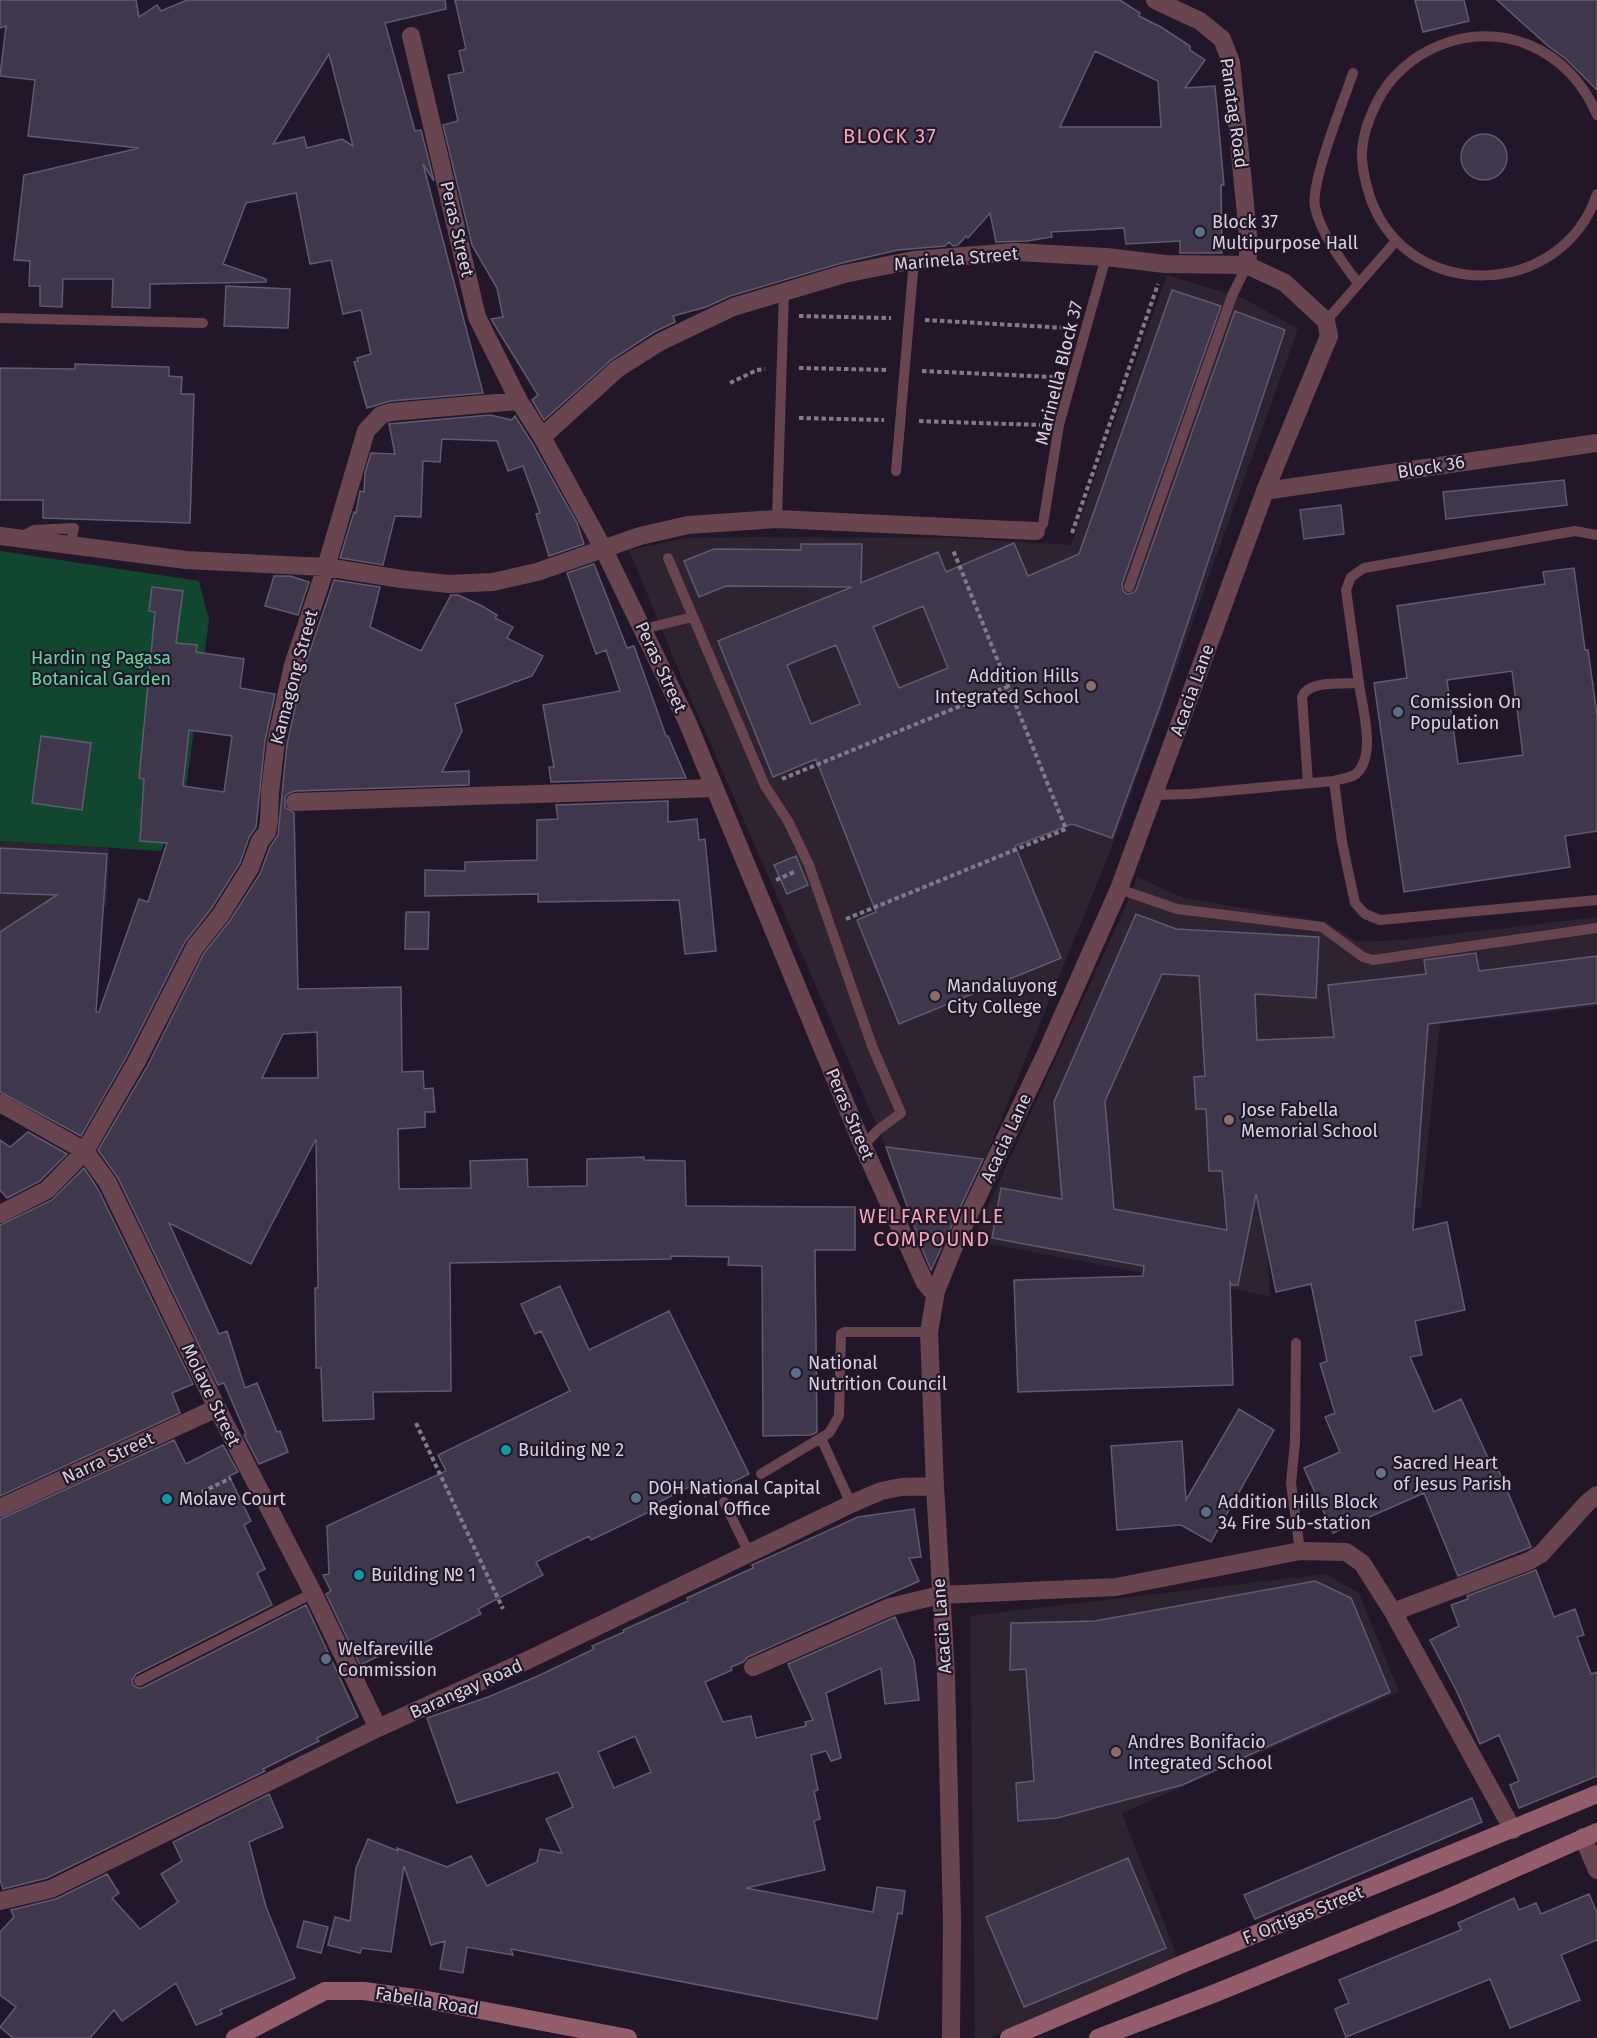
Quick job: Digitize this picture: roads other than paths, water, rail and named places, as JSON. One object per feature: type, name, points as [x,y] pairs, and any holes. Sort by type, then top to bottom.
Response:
[{"type":"street","name":"Panatag Road","points":[[1155,0],[1200,21],[1222,39],[1232,62],[1250,244],[1247,265]]},
{"type":"street","name":"Peras Street","points":[[411,36],[477,317],[519,401],[542,437],[603,548],[644,629],[686,719],[863,1146],[925,1283],[931,1290],[936,1291]]},
{"type":"street","name":"Marinela Street","points":[[542,437],[617,369],[660,342],[733,307],[783,290],[844,274],[914,260],[1014,252],[1106,257],[1165,264],[1247,265],[1285,283],[1326,321]]},
{"type":"street","name":"Acacia Lane","points":[[951,2038],[952,1920],[946,1675],[934,1486],[929,1332],[936,1291],[1119,889],[1265,491],[1329,336],[1326,321]]},
{"type":"street","name":"Kamagong Street","points":[[0,1214],[47,1190],[85,1151],[137,1061],[195,947],[220,916],[250,868],[260,841],[267,832],[271,777],[279,723],[293,665],[326,567],[366,431],[381,415],[392,412],[519,401]]},
{"type":"street","name":"Block 36","points":[[1265,491],[1597,443]]},
{"type":"street","points":[[9,537],[186,560],[326,567],[449,584],[493,582],[537,572],[640,536],[688,525],[777,519],[1035,531]]},
{"type":"street","points":[[295,802],[715,788]]},
{"type":"street","name":"Molave Street","points":[[0,1103],[85,1151],[108,1183],[248,1471],[313,1593],[378,1728]]},
{"type":"street","name":"Narra Street","points":[[0,1508],[217,1408]]},
{"type":"street","name":"Barangay Road","points":[[0,1901],[51,1889],[378,1728],[528,1660],[851,1504],[881,1491],[901,1486],[934,1486]]},
{"type":"street","points":[[1393,1612],[1541,1554],[1594,1501]]},
{"type":"street","points":[[753,1667],[890,1608],[940,1595],[1116,1587],[1300,1551],[1346,1552],[1362,1563],[1393,1612],[1513,1830]]},
{"type":"street","name":"F. Ortigas Street","points":[[1010,2038],[1180,1965],[1597,1794]]},
{"type":"street","points":[[1098,2038],[1446,1899],[1590,1834],[1597,1870]]},
{"type":"street","name":"Fabella Road","points":[[235,2038],[325,1991],[364,1991],[422,1999],[627,2038]]},
{"type":"lane","points":[[1597,115],[1581,84],[1557,61],[1529,45],[1497,37],[1464,38],[1432,47],[1404,65],[1383,90],[1368,119],[1362,152],[1365,184],[1377,215],[1396,241],[1422,261],[1453,273],[1486,277],[1519,272],[1549,258],[1574,236],[1592,209],[1597,194]]},
{"type":"lane","points":[[1353,73],[1319,173],[1315,206],[1336,254],[1358,283]]},
{"type":"lane","points":[[1326,321],[1396,241]]},
{"type":"lane","name":"Marinella Block 37","points":[[1035,531],[1044,524],[1059,425],[1106,257]]},
{"type":"lane","points":[[896,471],[914,260]]},
{"type":"lane","points":[[1129,587],[1233,296],[1247,265]]},
{"type":"lane","points":[[777,519],[783,290]]},
{"type":"lane","points":[[0,318],[203,323]]},
{"type":"lane","points":[[1153,795],[1334,782],[1356,774],[1366,757],[1368,745],[1346,590],[1351,577],[1364,568],[1575,531],[1597,536]]},
{"type":"lane","points":[[668,558],[765,786],[788,820],[809,865],[832,925],[872,1046],[901,1113],[878,1130],[863,1146]]},
{"type":"lane","points":[[644,629],[692,617]]},
{"type":"lane","points":[[1308,783],[1302,697],[1304,691],[1314,687],[1359,683]]},
{"type":"lane","points":[[1334,782],[1342,842],[1353,893],[1356,903],[1365,914],[1380,920],[1597,900]]},
{"type":"lane","points":[[1119,889],[1177,909],[1322,927],[1363,957],[1373,960],[1597,928]]},
{"type":"lane","points":[[761,1474],[829,1433],[839,1416],[841,1334],[846,1332],[929,1332]]},
{"type":"lane","points":[[1296,1344],[1295,1442],[1291,1483],[1300,1551]]},
{"type":"lane","points":[[821,1438],[851,1504]]},
{"type":"lane","points":[[724,1502],[749,1553]]},
{"type":"lane","points":[[139,1681],[313,1593]]},
{"type":"place","name":"Block 37 Multipurpose Hall","points":[[1200,232]]},
{"type":"place","name":"Addition Hills Integrated School","points":[[1091,686]]},
{"type":"place","name":"Comission On Population","points":[[1398,712]]},
{"type":"place","name":"Mandaluyong City College","points":[[935,996]]},
{"type":"place","name":"Jose Fabella Memorial School","points":[[1229,1120]]},
{"type":"place","name":"National Nutrition Council","points":[[796,1373]]},
{"type":"place","name":"Building № 2","points":[[506,1450]]},
{"type":"place","name":"Sacred Heart of Jesus Parish","points":[[1381,1473]]},
{"type":"place","name":"DOH National Capital Regional Office","points":[[636,1498]]},
{"type":"place","name":"Molave Court","points":[[167,1499]]},
{"type":"place","name":"Addition Hills Block 34 Fire Sub-station","points":[[1206,1512]]},
{"type":"place","name":"Building № 1","points":[[359,1575]]},
{"type":"place","name":"Welfareville Commission","points":[[326,1659]]},
{"type":"place","name":"Andres Bonifacio Integrated School","points":[[1116,1752]]},
{"type":"district","name":"BLOCK 37","points":[[890,136]]},
{"type":"district","name":"WELFAREVILLE COMPOUND","points":[[932,1228]]},
{"type":"park label","name":"Hardin ng Pagasa Botanical Garden","points":[[101,668]]}]
